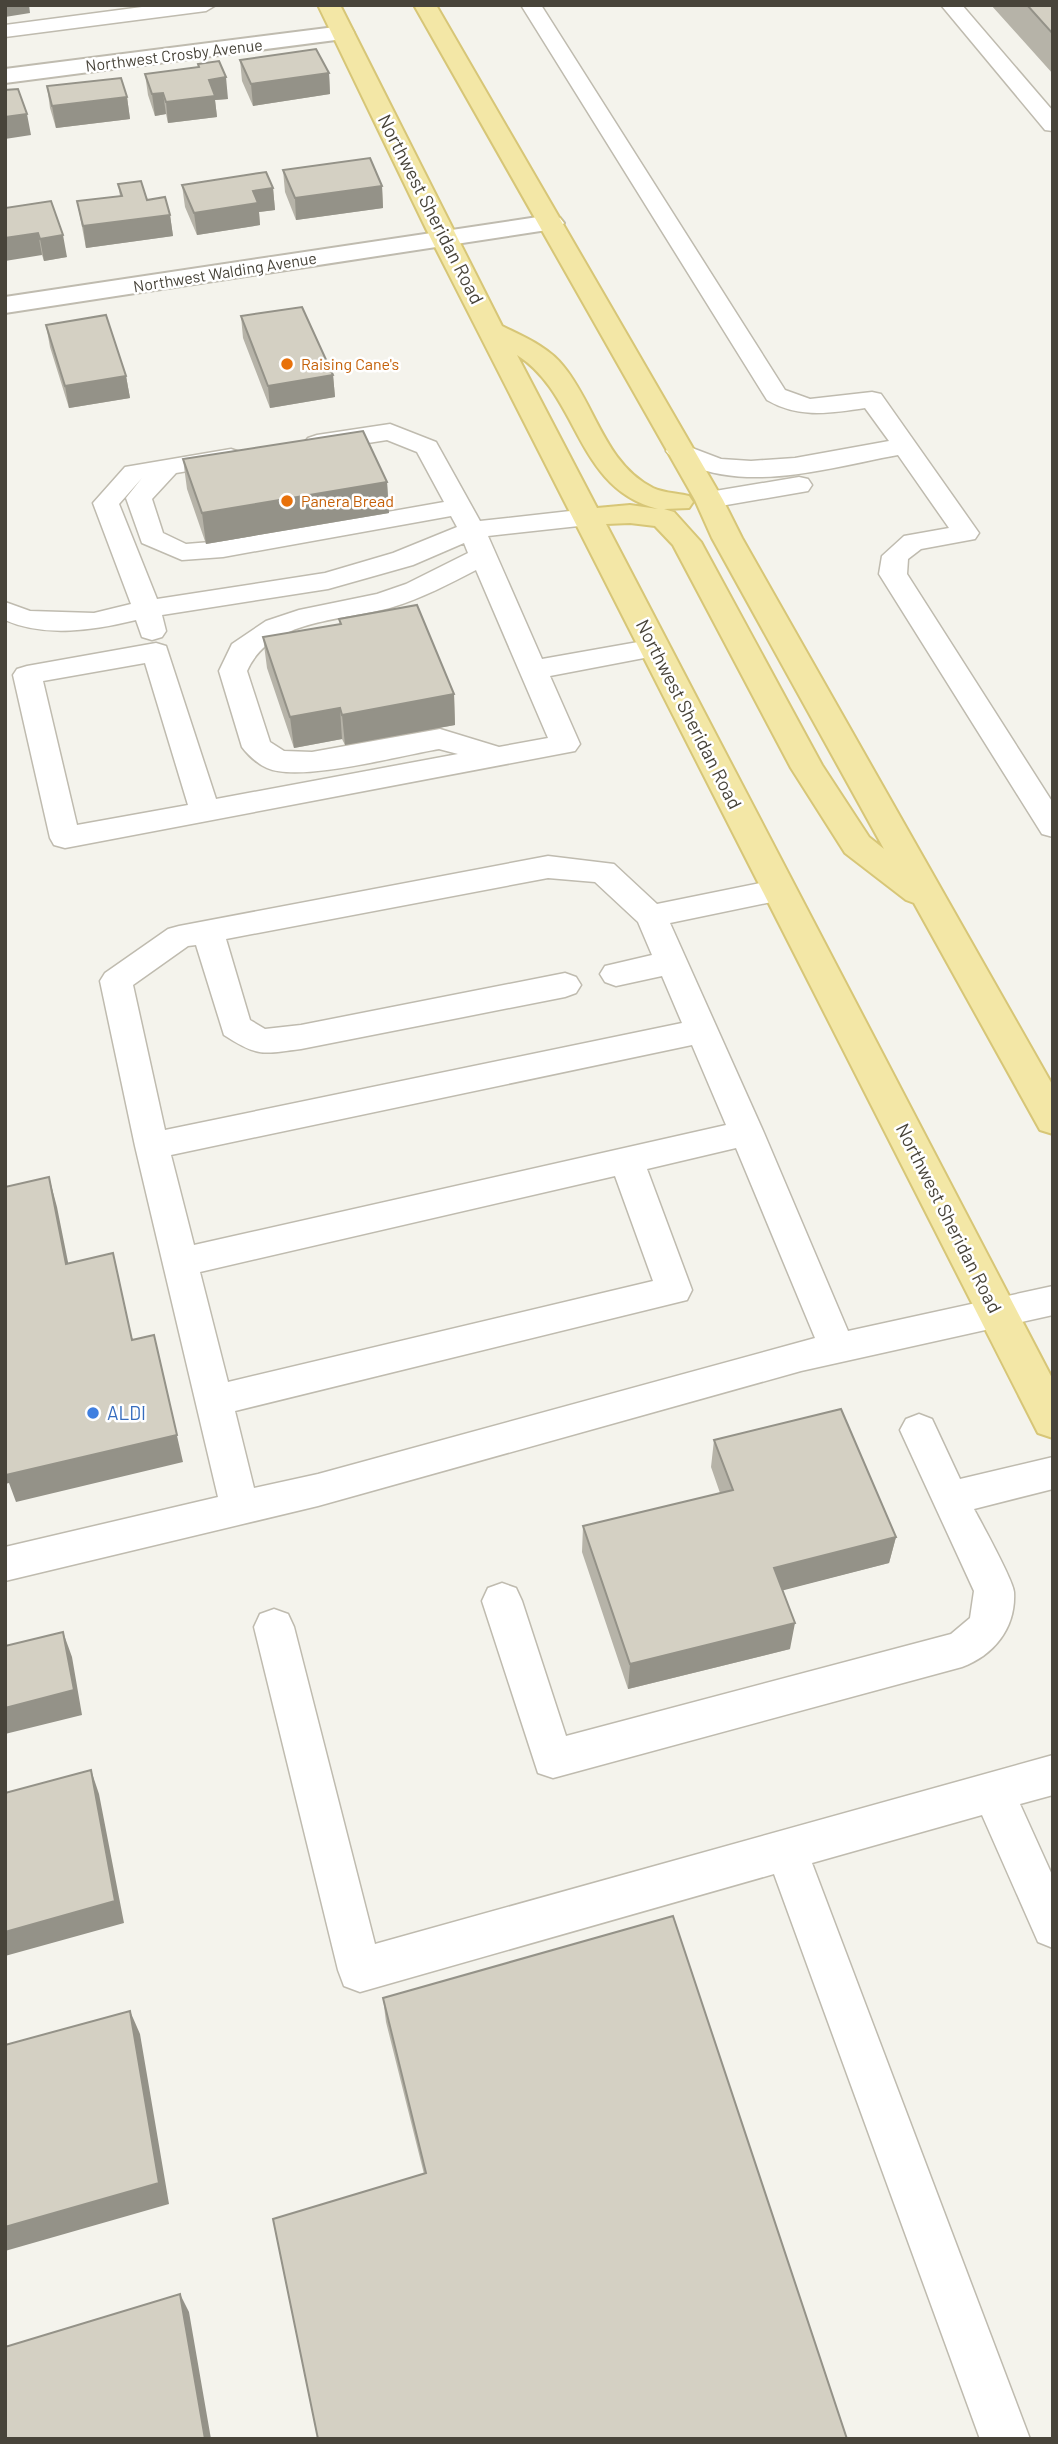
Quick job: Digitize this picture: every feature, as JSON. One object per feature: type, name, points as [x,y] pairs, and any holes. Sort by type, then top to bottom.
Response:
[{"type":"main road","name":"Northwest Sheridan Road","points":[[329,5],[444,239],[1053,1421]]},
{"type":"main road","points":[[425,5],[709,500],[727,538],[1053,1120]]},
{"type":"main road","points":[[492,331],[531,352],[555,373],[598,452],[634,490],[663,502],[709,500]]},
{"type":"main road","points":[[588,517],[630,514],[664,518],[686,542],[800,757],[857,845],[931,901]]},
{"type":"street","name":"Northwest Crosby Avenue","points":[[5,76],[343,33]]},
{"type":"street","name":"Northwest Walding Avenue","points":[[5,305],[551,223]]},
{"type":"lane","points":[[5,31],[94,12],[206,5]]},
{"type":"lane","points":[[531,5],[776,395],[788,404],[810,409],[872,399],[966,533],[913,542],[895,556],[893,574],[1053,827]]},
{"type":"lane","points":[[951,5],[1053,125]]},
{"type":"lane","points":[[156,652],[27,676],[65,838],[565,744],[472,531],[427,447],[390,432],[298,446]]},
{"type":"lane","points":[[679,451],[727,468],[766,469],[912,455]]},
{"type":"lane","points":[[205,811],[156,652],[147,609],[106,503],[134,472],[259,452]]},
{"type":"lane","points":[[709,500],[912,455]]},
{"type":"lane","points":[[168,467],[139,498],[151,537],[182,552],[472,531],[588,517]]},
{"type":"lane","points":[[5,610],[26,619],[94,622],[147,609],[328,581],[403,559],[472,531]]},
{"type":"lane","points":[[472,531],[451,575],[405,594],[350,610],[309,616],[276,627],[242,650],[233,670],[257,747],[277,761],[312,762],[440,739],[502,757]]},
{"type":"lane","points":[[533,670],[655,648]]},
{"type":"lane","points":[[240,1508],[152,1146],[116,981],[179,937],[548,867],[603,872],[651,916],[747,1133],[837,1348]]},
{"type":"lane","points":[[651,916],[780,890]]},
{"type":"lane","points":[[208,932],[236,1027],[260,1042],[301,1037],[565,985]]},
{"type":"lane","points":[[616,974],[671,963]]},
{"type":"lane","points":[[152,1146],[702,1031]]},
{"type":"lane","points":[[181,1262],[747,1133]]},
{"type":"lane","points":[[214,1401],[674,1290],[626,1160]]},
{"type":"lane","points":[[5,1564],[318,1490],[837,1348],[1053,1300]]},
{"type":"lane","points":[[502,1601],[553,1759],[962,1649],[988,1627],[994,1591],[919,1430]]},
{"type":"lane","points":[[950,1498],[1053,1473]]},
{"type":"lane","points":[[274,1627],[360,1970],[1053,1775]]},
{"type":"lane","points":[[993,1792],[1053,1927]]},
{"type":"lane","points":[[786,1850],[1005,2439]]},
{"type":"building","points":[[1027,5],[1053,5],[1053,34]]},
{"type":"building","points":[[316,49],[329,73],[251,84],[240,60]]},
{"type":"building","points":[[219,61],[226,77],[209,80],[215,96],[166,102],[163,93],[152,94],[145,74],[199,67],[198,64]]},
{"type":"building","points":[[121,78],[127,97],[52,106],[47,86]]},
{"type":"building","points":[[18,89],[27,114],[5,117],[5,90]]},
{"type":"building","points":[[370,158],[382,186],[295,198],[283,170]]},
{"type":"building","points":[[266,172],[273,188],[253,191],[258,203],[194,213],[182,185]]},
{"type":"building","points":[[141,181],[147,200],[165,197],[170,215],[83,226],[77,201],[122,196],[118,184]]},
{"type":"building","points":[[51,201],[63,235],[40,239],[38,233],[5,238],[5,208]]},
{"type":"building","points":[[302,307],[333,375],[268,386],[241,316]]},
{"type":"building","points":[[106,315],[126,376],[65,386],[46,325]]},
{"type":"building","points":[[363,431],[387,482],[202,513],[183,459]]},
{"type":"building","points":[[417,605],[454,694],[342,715],[340,708],[290,717],[263,637],[341,624],[339,619]]},
{"type":"building","points":[[49,1177],[66,1264],[113,1253],[132,1340],[154,1335],[177,1435],[6,1475],[5,1187]]},
{"type":"building","points":[[841,1409],[896,1537],[774,1568],[795,1623],[630,1664],[583,1526],[733,1490],[714,1440]]},
{"type":"building","points":[[63,1632],[74,1690],[5,1708],[5,1646]]},
{"type":"building","points":[[91,1770],[115,1901],[5,1932],[5,1793]]},
{"type":"building","points":[[673,1916],[847,2439],[318,2439],[273,2219],[426,2173],[383,1998]]},
{"type":"building","points":[[130,2011],[159,2183],[5,2227],[5,2045]]},
{"type":"building","points":[[180,2294],[205,2439],[5,2439],[5,2347]]},
{"type":"place","name":"Raising Cane's","points":[[287,364]]},
{"type":"place","name":"Panera Bread","points":[[287,501]]},
{"type":"place","name":"ALDI","points":[[93,1413]]}]
